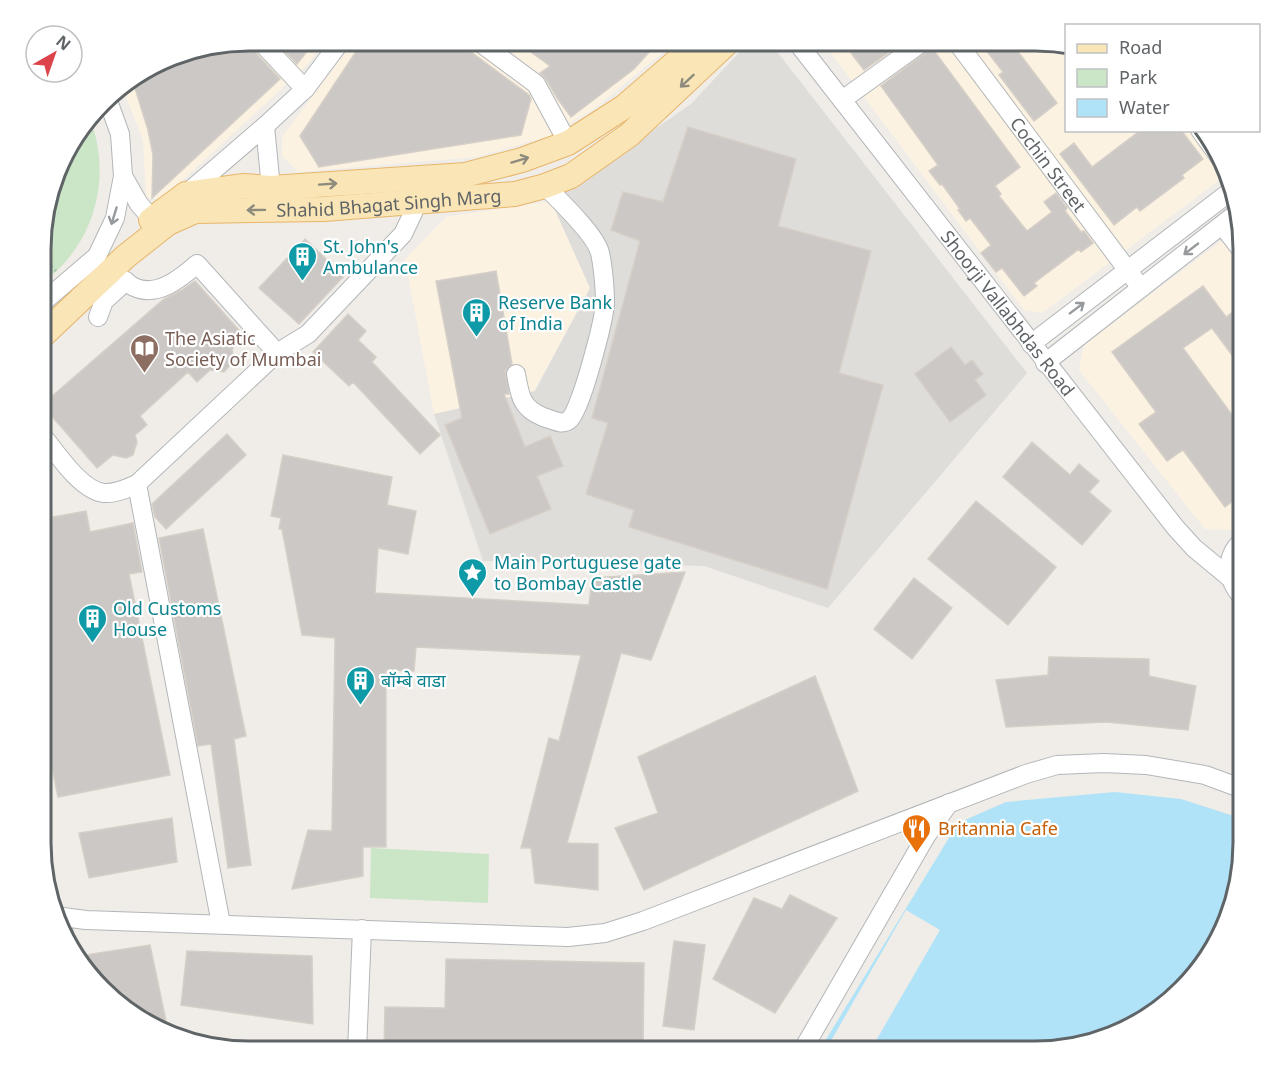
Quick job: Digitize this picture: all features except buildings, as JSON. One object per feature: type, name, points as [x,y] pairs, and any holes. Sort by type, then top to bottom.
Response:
[{"type":"main road","name":"Shahid Bhagat Singh Marg","points":[[171,209],[195,211],[324,209],[415,190],[522,160],[568,143],[624,107],[686,51]]},
{"type":"main road","name":"Shahid Bhagat Singh Marg","points":[[51,306],[171,209],[244,186],[515,194],[545,186],[571,176],[629,135],[718,51]]},
{"type":"main road","name":"Shahid Bhagat Singh Marg","points":[[51,329],[119,276],[161,228],[171,209]]},
{"type":"street","points":[[270,51],[305,89]]},
{"type":"street","points":[[123,176],[139,204],[171,209],[305,89],[333,51]]},
{"type":"street","points":[[491,51],[536,84],[568,143]]},
{"type":"street","name":"Shoorji Vallabhdas Road","points":[[804,51],[1030,344],[1175,527],[1194,548],[1229,577],[1233,587]]},
{"type":"street","points":[[842,100],[910,51]]},
{"type":"street","name":"Cochin Street","points":[[964,51],[1141,288]]},
{"type":"street","points":[[51,295],[97,256],[115,218],[123,176],[120,134],[110,108]]},
{"type":"street","points":[[265,126],[271,188]]},
{"type":"street","points":[[516,374],[522,402],[531,412],[554,421],[563,423],[568,421],[574,414],[588,376],[605,304],[600,251],[576,218],[545,186]]},
{"type":"street","points":[[51,446],[85,486],[104,493],[137,484],[277,353],[308,334],[403,234],[413,213],[415,190]]},
{"type":"street","points":[[1030,344],[1225,195]]},
{"type":"street","points":[[1045,363],[1230,218]]},
{"type":"street","points":[[1222,225],[1233,239]]},
{"type":"street","points":[[98,317],[104,301],[119,276],[135,288],[150,290],[178,281],[197,264],[277,353]]},
{"type":"street","points":[[137,484],[221,924]]},
{"type":"street","points":[[1229,577],[1229,561],[1233,552]]},
{"type":"street","points":[[65,917],[86,920],[568,937],[605,933],[643,921],[1026,774],[1057,765],[1104,763],[1146,765],[1205,775],[1233,785]]},
{"type":"street","points":[[807,1041],[926,836],[949,803]]},
{"type":"street","points":[[357,1041],[362,929]]},
{"type":"path","points":[[51,266],[57,272]]},
{"type":"shaded area","points":[[318,51],[307,65],[162,199],[146,198],[143,140],[125,94],[139,84],[173,66],[223,53]]},
{"type":"shaded area","points":[[346,51],[665,51],[595,108],[550,136],[476,157],[298,172],[282,156],[282,137]]},
{"type":"shaded area","points":[[740,51],[777,51],[1027,373],[828,608],[704,566],[483,561],[434,414],[535,391],[590,288],[551,201],[691,104]]},
{"type":"shaded area","points":[[830,51],[1048,51],[1065,54],[1065,132],[1195,132],[1213,161],[1220,179],[1042,313],[1024,310]]},
{"type":"shaded area","points":[[551,201],[590,288],[534,391],[434,414],[405,259],[446,217]]},
{"type":"shaded area","points":[[1232,232],[1233,530],[1205,529],[1079,370],[1084,345]]},
{"type":"green space","points":[[93,127],[100,164],[99,187],[94,209],[75,250],[51,276],[53,223],[58,198],[71,161]]},
{"type":"green space","points":[[371,848],[489,854],[488,903],[370,898]]},
{"type":"water","points":[[1115,792],[1181,799],[1233,816],[1233,856],[1229,882],[1218,919],[1200,953],[1175,983],[1145,1008],[1111,1026],[1074,1037],[1048,1041],[825,1041],[958,823],[1006,802]]},
{"type":"pier","points":[[906,910],[940,930],[876,1041],[831,1041]]},
{"type":"place","name":"St. John's Ambulance","points":[[302,282]]},
{"type":"place","name":"Reserve Bank of India","points":[[477,338]]},
{"type":"place","name":"The Asiatic Society of Mumbai","points":[[144,374]]},
{"type":"place","name":"Main Portuguese gate to Bombay Castle","points":[[473,598]]},
{"type":"place","name":"Old Customs House","points":[[92,644]]},
{"type":"place","name":"बॉम्बे वाडा","points":[[360,706]]},
{"type":"place","name":"Britannia Cafe","points":[[917,854]]}]
